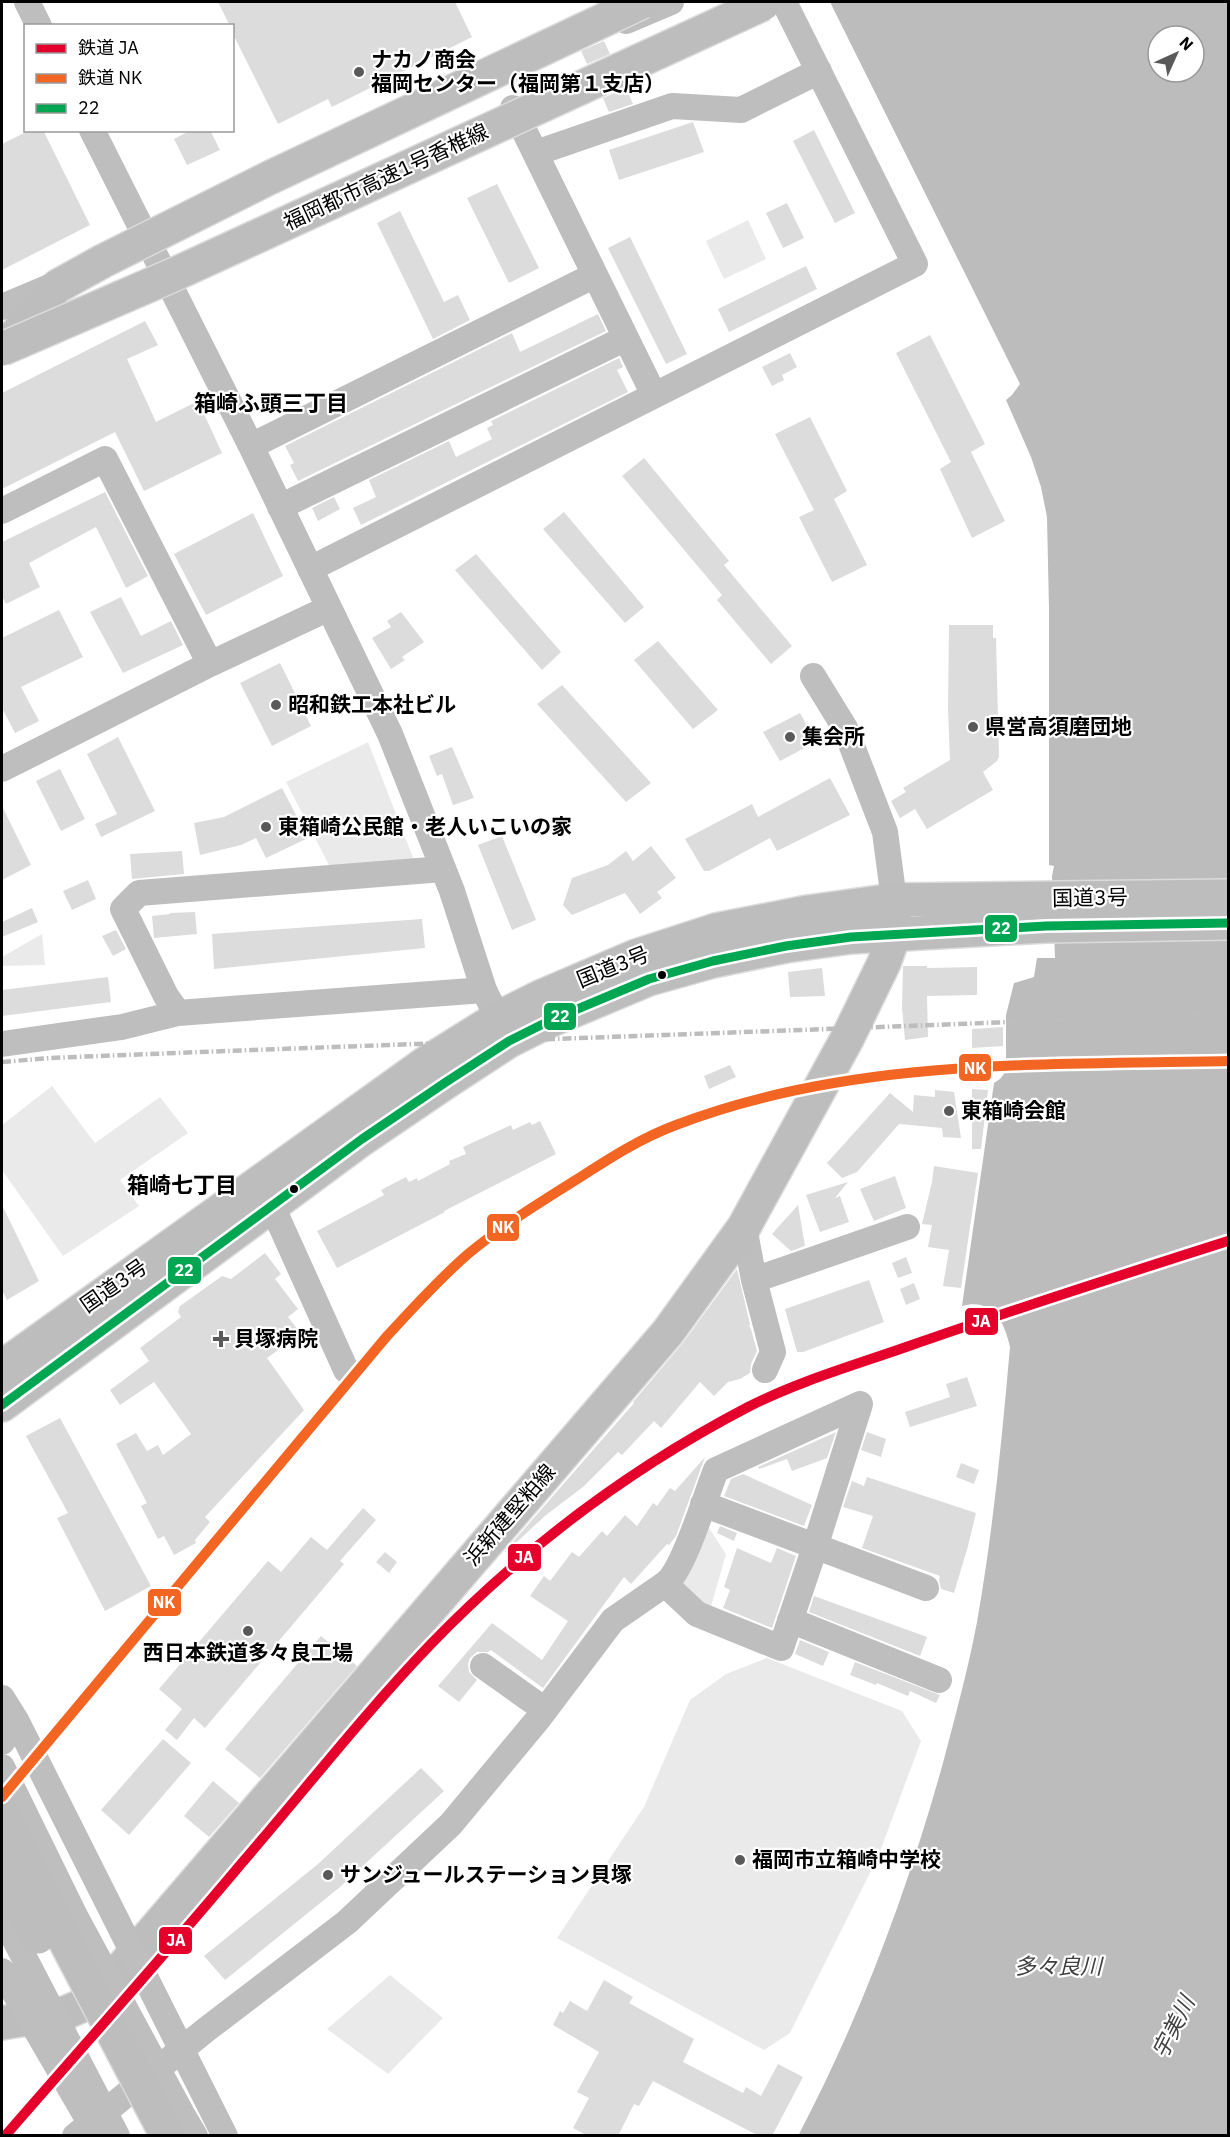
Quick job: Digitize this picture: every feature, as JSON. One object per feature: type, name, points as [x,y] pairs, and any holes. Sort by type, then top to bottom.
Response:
[{"type":"main road","points":[[2,314],[279,173],[642,2]]},
{"type":"main road","name":"福岡都市高速1号香椎線","points":[[2,348],[286,223],[768,2]]},
{"type":"main road","points":[[2,370],[180,282],[286,223]]},
{"type":"main road","points":[[2,348],[58,286]]},
{"type":"main road","name":"国道3号","points":[[2,1405],[362,1139],[497,1016],[549,1021],[649,979],[713,961],[786,946],[840,938],[933,931],[1042,912],[1228,896]]},
{"type":"main road","name":"国道3号","points":[[2,1367],[426,1063],[497,1016],[636,956],[716,930],[808,912],[894,900],[1042,912],[1228,923]]},
{"type":"main road","name":"浜新建堅粕線","points":[[2,2023],[65,2013],[81,2006],[102,1991],[668,1332],[744,1227],[848,1037],[884,963],[894,935],[894,900]]},
{"type":"main road","points":[[2,1814],[166,2136]]},
{"type":"main road","points":[[2,1867],[141,2136]]},
{"type":"street","points":[[27,2],[38,24]]},
{"type":"street","points":[[2,307],[21,297],[108,266],[670,2]]},
{"type":"street","points":[[2,348],[115,298],[163,272],[513,108],[748,2]]},
{"type":"street","points":[[310,569],[915,264],[784,2]]},
{"type":"street","points":[[536,153],[672,106],[741,110],[819,71]]},
{"type":"street","points":[[513,108],[654,395]]},
{"type":"street","points":[[2,1044],[122,1027],[178,1013],[497,1016],[443,868],[390,734],[250,446],[93,132]]},
{"type":"street","points":[[250,446],[595,275]]},
{"type":"street","points":[[280,507],[626,338]]},
{"type":"street","points":[[2,511],[105,459],[210,664]]},
{"type":"street","points":[[2,769],[210,664],[329,608]]},
{"type":"street","points":[[813,676],[845,728],[885,832],[894,900]]},
{"type":"street","points":[[178,1013],[166,996],[123,909],[139,893],[443,868]]},
{"type":"street","points":[[273,1206],[346,1370]]},
{"type":"street","points":[[744,1227],[754,1280],[773,1352],[765,1370]]},
{"type":"street","points":[[754,1280],[907,1227]]},
{"type":"street","points":[[75,2136],[356,1913],[451,1824],[545,1710],[613,1620],[670,1580],[682,1559],[716,1470],[860,1404],[781,1648],[697,1614],[665,1584]]},
{"type":"street","points":[[703,1504],[926,1588]]},
{"type":"street","points":[[790,1620],[939,1680]]},
{"type":"street","points":[[483,1666],[545,1710]]},
{"type":"street","points":[[2,1698],[17,1722],[225,2136]]},
{"type":"street","points":[[2,1767],[75,1916],[195,2136]]},
{"type":"street","points":[[2,1915],[117,2136]]},
{"type":"street","points":[[2,1971],[85,2114],[110,2136]]},
{"type":"street","points":[[174,2056],[212,2136]]},
{"type":"shaded area","points":[[748,220],[766,259],[724,279],[706,241]]},
{"type":"shaded area","points":[[368,742],[414,860],[330,867],[286,782]]},
{"type":"shaded area","points":[[42,934],[45,965],[2,966],[2,957]]},
{"type":"shaded area","points":[[52,1086],[95,1143],[160,1097],[188,1133],[120,1180],[139,1206],[63,1256],[2,1170],[2,1125]]},
{"type":"shaded area","points":[[705,1522],[726,1554],[710,1610],[676,1587]]},
{"type":"shaded area","points":[[767,1658],[902,1711],[921,1741],[878,1857],[790,2033],[764,2050],[557,1938],[644,1807],[690,1700],[726,1674]]},
{"type":"shaded area","points":[[390,1975],[443,2018],[388,2074],[327,2029]]},
{"type":"water","name":"多々良川","points":[[830,2],[1228,2],[1228,2135],[798,2136],[862,2000],[914,1859],[943,1763],[970,1658],[983,1588],[992,1519],[1010,1347],[1004,1328],[995,1313],[981,1305],[962,1306],[994,1083],[1006,1071],[1006,1015],[1014,983],[1034,977],[1037,958],[1055,958],[1052,876],[1054,866],[1049,865],[1047,517],[1041,487],[1031,457],[1006,400],[1020,384]]},
{"type":"building","name":"ナカノ商会 福岡センター（福岡第１支店）","points":[[218,2],[455,2],[472,37],[332,107],[328,99],[278,124],[234,36],[234,24],[229,24]]},
{"type":"building","points":[[604,41],[610,54],[587,64],[581,51]]},
{"type":"building","points":[[626,88],[633,104],[609,112],[603,98]]},
{"type":"building","points":[[693,122],[704,152],[619,180],[609,150]]},
{"type":"building","points":[[814,130],[855,213],[835,223],[793,141]]},
{"type":"building","points":[[26,132],[44,132],[90,225],[2,270],[2,144]]},
{"type":"building","points":[[187,132],[211,132],[220,150],[187,165],[174,139]]},
{"type":"building","points":[[497,184],[539,268],[509,283],[467,198]]},
{"type":"building","points":[[787,203],[804,238],[783,248],[766,213]]},
{"type":"building","points":[[400,211],[444,302],[458,295],[470,320],[433,339],[377,223]]},
{"type":"building","points":[[630,237],[687,354],[666,364],[608,248]]},
{"type":"building","points":[[806,266],[817,289],[729,332],[718,309]]},
{"type":"building","points":[[598,314],[606,331],[298,481],[290,465],[294,463],[285,446],[512,333],[520,352]]},
{"type":"building","points":[[145,321],[158,345],[127,359],[156,422],[198,401],[222,453],[144,491],[115,432],[2,489],[2,393]]},
{"type":"building","points":[[930,335],[985,444],[971,452],[1005,521],[972,538],[940,469],[951,462],[896,353]]},
{"type":"building","points":[[790,353],[797,367],[782,375],[784,380],[772,386],[762,367]]},
{"type":"building","points":[[619,358],[623,367],[617,370],[628,392],[361,525],[353,508],[376,497],[369,480],[449,441],[456,457],[492,439],[487,428],[493,425],[491,421]]},
{"type":"building","points":[[810,417],[847,491],[834,499],[867,565],[832,582],[799,517],[814,510],[775,434]]},
{"type":"building","points":[[644,458],[729,561],[724,565],[792,646],[771,664],[717,600],[722,595],[622,476]]},
{"type":"building","points":[[105,492],[148,576],[126,588],[96,527],[29,563],[40,587],[6,604],[2,596],[2,542]]},
{"type":"building","points":[[334,497],[340,509],[318,521],[312,508]]},
{"type":"building","points":[[564,512],[644,607],[625,623],[543,529]]},
{"type":"building","points":[[253,513],[283,576],[206,615],[174,554]]},
{"type":"building","points":[[476,554],[561,652],[542,670],[455,570]]},
{"type":"building","points":[[121,597],[141,636],[171,621],[183,645],[123,673],[90,612]]},
{"type":"building","points":[[59,610],[83,657],[21,687],[39,721],[15,733],[2,708],[2,638]]},
{"type":"building","points":[[401,612],[424,642],[402,657],[405,660],[391,669],[372,638],[391,627],[387,621]]},
{"type":"building","name":"県営高須磨団地","points":[[949,625],[993,625],[993,638],[996,638],[999,757],[983,772],[993,790],[927,829],[915,809],[900,818],[891,801],[906,792],[903,788],[950,760]]},
{"type":"building","points":[[658,641],[718,710],[693,729],[634,660]]},
{"type":"building","name":"昭和鉄工本社ビル","points":[[280,663],[311,726],[272,746],[240,683]]},
{"type":"building","points":[[562,685],[651,783],[626,802],[537,704]]},
{"type":"building","name":"集会所","points":[[800,713],[816,742],[780,761],[763,732]]},
{"type":"building","points":[[118,737],[155,811],[101,837],[95,824],[117,814],[87,754]]},
{"type":"building","points":[[452,747],[474,798],[453,805],[442,774],[437,776],[429,756]]},
{"type":"building","points":[[60,769],[85,819],[61,831],[36,781]]},
{"type":"building","points":[[830,778],[850,815],[777,851],[770,838],[709,871],[704,871],[685,839],[752,804],[758,817]]},
{"type":"building","name":"東箱崎公民館・老人いこいの家","points":[[282,788],[308,838],[266,858],[256,838],[241,845],[200,855],[194,823],[224,817]]},
{"type":"building","points":[[2,806],[31,865],[2,880]]},
{"type":"building","points":[[502,836],[536,920],[512,930],[478,845]]},
{"type":"building","points":[[651,846],[676,878],[657,892],[662,898],[640,914],[625,893],[572,915],[563,905],[572,878],[608,865],[626,851],[633,861]]},
{"type":"building","points":[[182,851],[184,874],[132,879],[130,854]]},
{"type":"building","points":[[88,880],[96,899],[72,910],[63,891]]},
{"type":"building","points":[[32,908],[38,922],[2,937],[2,922]]},
{"type":"building","points":[[195,912],[197,934],[154,938],[152,916]]},
{"type":"building","points":[[422,919],[425,948],[214,969],[212,934]]},
{"type":"building","points":[[116,930],[126,949],[113,956],[102,936]]},
{"type":"building","points":[[903,966],[977,967],[977,995],[927,996],[928,1037],[905,1040],[902,1008]]},
{"type":"building","points":[[822,968],[825,996],[790,997],[788,972]]},
{"type":"building","points":[[108,977],[111,1002],[2,1016],[2,990]]},
{"type":"building","points":[[1003,1027],[1003,1046],[972,1048],[972,1029]]},
{"type":"building","points":[[730,1065],[736,1077],[709,1089],[704,1076]]},
{"type":"building","points":[[972,1089],[988,1090],[981,1149],[972,1149]]},
{"type":"building","points":[[935,1090],[954,1092],[961,1138],[943,1137],[942,1128],[899,1124],[857,1172],[842,1178],[827,1163],[890,1093],[913,1112],[914,1095],[935,1097]]},
{"type":"building","points":[[540,1121],[556,1154],[337,1268],[317,1231],[384,1195],[381,1190],[406,1177],[409,1182],[417,1178],[418,1181],[450,1164],[449,1161],[466,1154],[463,1147],[511,1125],[513,1130],[530,1122],[532,1125]]},
{"type":"building","points":[[934,1166],[978,1173],[961,1288],[943,1286],[949,1250],[928,1247],[932,1225],[922,1224]]},
{"type":"building","points":[[895,1176],[906,1208],[874,1221],[860,1189]]},
{"type":"building","points":[[848,1182],[835,1198],[840,1196],[849,1222],[820,1232],[806,1195]]},
{"type":"building","points":[[2,1205],[39,1281],[7,1300],[2,1290]]},
{"type":"building","points":[[798,1205],[805,1246],[791,1251],[772,1234]]},
{"type":"building","points":[[265,1253],[281,1274],[275,1279],[298,1309],[288,1317],[301,1334],[267,1358],[304,1410],[205,1517],[210,1522],[195,1540],[196,1543],[174,1555],[164,1536],[158,1539],[141,1506],[147,1503],[116,1444],[136,1433],[147,1451],[158,1445],[163,1455],[191,1434],[154,1382],[120,1405],[110,1390],[149,1361],[140,1348],[181,1317],[178,1312],[180,1306],[222,1276],[231,1279]]},
{"type":"building","points":[[906,1257],[912,1273],[898,1278],[892,1263]]},
{"type":"building","points":[[737,1269],[749,1326],[757,1351],[750,1373],[728,1382],[714,1396],[700,1382],[661,1428],[654,1421],[622,1455],[618,1452],[583,1487],[546,1515],[506,1552],[634,1403],[682,1344]]},
{"type":"building","points":[[869,1280],[884,1322],[803,1352],[797,1352],[785,1309]]},
{"type":"building","points":[[914,1283],[920,1299],[906,1305],[900,1289]]},
{"type":"building","points":[[967,1377],[977,1406],[910,1427],[905,1412],[950,1397],[946,1384]]},
{"type":"building","points":[[60,1418],[151,1586],[105,1611],[57,1518],[68,1513],[26,1436]]},
{"type":"building","points":[[836,1432],[827,1458],[792,1471],[787,1459],[759,1469],[758,1467]]},
{"type":"building","points":[[867,1432],[886,1439],[881,1457],[861,1450]]},
{"type":"building","points":[[705,1457],[676,1536],[631,1584],[624,1577],[543,1688],[491,1650],[477,1652],[470,1658],[469,1672],[477,1680],[459,1702],[438,1686],[492,1623],[542,1660],[568,1621],[530,1596],[544,1576],[550,1581],[572,1552],[579,1557],[602,1531],[607,1536],[625,1515],[637,1526],[653,1503],[657,1506],[670,1488],[675,1491]]},
{"type":"building","points":[[961,1463],[979,1470],[974,1484],[956,1477]]},
{"type":"building","points":[[743,1474],[812,1505],[804,1526],[724,1496],[731,1479]]},
{"type":"building","points":[[867,1477],[976,1513],[954,1593],[941,1589],[940,1576],[862,1548],[873,1516],[843,1507],[852,1481],[864,1486]]},
{"type":"building","name":"西日本鉄道多々良工場","points":[[363,1508],[376,1520],[340,1561],[344,1564],[205,1728],[194,1718],[177,1740],[165,1730],[182,1709],[159,1689],[268,1561],[281,1572],[311,1537],[327,1550]]},
{"type":"building","points":[[720,1526],[737,1533],[734,1541],[717,1533]]},
{"type":"building","points":[[737,1548],[771,1563],[777,1548],[796,1556],[772,1628],[723,1608],[730,1590],[724,1587]]},
{"type":"building","points":[[385,1552],[397,1562],[389,1573],[376,1562]]},
{"type":"building","points":[[814,1596],[927,1637],[920,1656],[809,1612]]},
{"type":"building","points":[[321,1636],[357,1666],[260,1778],[225,1749]]},
{"type":"building","points":[[800,1640],[829,1652],[823,1666],[795,1654]]},
{"type":"building","points":[[855,1662],[940,1695],[936,1703],[910,1691],[908,1696],[850,1675]]},
{"type":"building","points":[[163,1739],[191,1763],[129,1835],[101,1810]]},
{"type":"building","name":"サンジュールステーション貝塚","points":[[421,1768],[444,1791],[340,1887],[225,1980],[204,1956],[318,1864]]},
{"type":"building","points":[[213,1781],[239,1803],[209,1837],[184,1816]]},
{"type":"building","points":[[604,1980],[633,1997],[629,2003],[694,2039],[683,2062],[743,2093],[746,2087],[761,2096],[778,2064],[803,2077],[772,2136],[759,2136],[653,2081],[639,2106],[634,2104],[618,2136],[588,2136],[573,2128],[589,2098],[577,2092],[599,2052],[553,2025],[560,2011],[563,2013],[570,2001],[587,2011]]},
{"type":"railway","points":[[2,1062],[50,1058],[1228,1013]]},
{"type":"rail line","name":"NK","points":[[2,1797],[387,1336],[426,1294],[468,1254],[495,1233],[614,1156],[663,1130],[742,1103],[810,1087],[879,1076],[1018,1065],[1228,1061]]},
{"type":"rail line","name":"JA","points":[[5,2136],[183,1933],[405,1672],[465,1610],[502,1576],[580,1513],[620,1484],[705,1431],[787,1389],[1108,1279],[1228,1241]]},
{"type":"transit line","name":"22","points":[[2,1405],[362,1139],[446,1082],[509,1041],[549,1021],[649,979],[713,961],[786,946],[851,937],[1046,926],[1228,923]]},
{"type":"place","name":"ナカノ商会 福岡センター（福岡第１支店）","points":[[359,72]]},
{"type":"place","name":"昭和鉄工本社ビル","points":[[276,705]]},
{"type":"place","name":"県営高須磨団地","points":[[973,727]]},
{"type":"place","name":"集会所","points":[[790,737]]},
{"type":"place","name":"東箱崎公民館・老人いこいの家","points":[[266,827]]},
{"type":"place","name":"東箱崎会館","points":[[949,1111]]},
{"type":"place","name":"貝塚病院","points":[[221,1339]]},
{"type":"place","name":"西日本鉄道多々良工場","points":[[248,1631]]},
{"type":"place","name":"福岡市立箱崎中学校","points":[[740,1860]]},
{"type":"place","name":"サンジュールステーション貝塚","points":[[328,1875]]},
{"type":"district","name":"箱崎ふ頭三丁目","points":[[271,403]]},
{"type":"district","name":"箱崎七丁目","points":[[182,1185]]},
{"type":"water label","name":"宇美川","points":[[1173,2027]]}]
